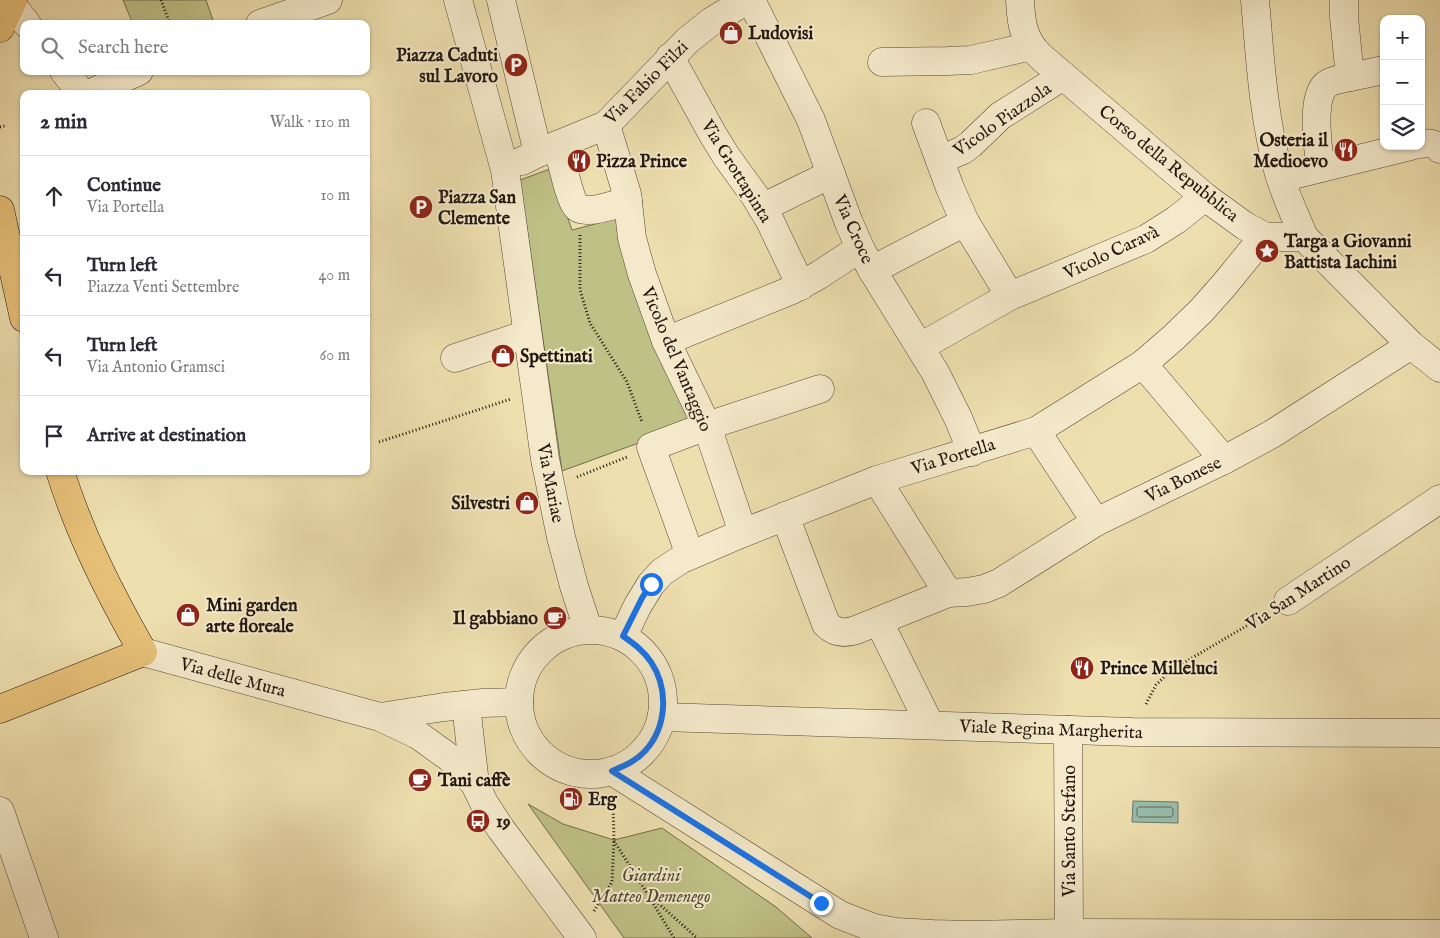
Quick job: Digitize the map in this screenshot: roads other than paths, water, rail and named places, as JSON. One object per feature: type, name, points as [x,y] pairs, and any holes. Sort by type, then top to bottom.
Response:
[{"type":"main road","points":[[2,223],[20,301]]},
{"type":"main road","points":[[0,709],[143,652],[112,598],[94,559],[74,512],[61,475]]},
{"type":"street","points":[[274,13],[328,0]]},
{"type":"street","points":[[458,0],[505,170],[548,149]]},
{"type":"street","points":[[502,0],[548,149],[576,206],[583,210],[592,210],[628,201]]},
{"type":"street","name":"Via Fabio Filzi","points":[[548,149],[606,125],[670,57],[701,29],[749,0]]},
{"type":"street","name":"Via Croce","points":[[749,0],[808,114],[866,259],[942,386],[972,452]]},
{"type":"street","name":"Corso della Repubblica","points":[[1020,0],[1023,28],[1031,46],[1040,56],[1205,197],[1250,229],[1264,236],[1278,238],[1304,237]]},
{"type":"street","points":[[1255,0],[1265,104],[1274,154],[1280,178],[1304,237],[1411,345],[1440,368]]},
{"type":"street","points":[[1344,0],[1350,77]]},
{"type":"street","points":[[882,62],[965,60],[1031,46]]},
{"type":"street","name":"Via Grottapinta","points":[[670,57],[712,133],[762,208],[802,286]]},
{"type":"street","points":[[1321,168],[1317,133],[1320,92],[1328,83],[1380,71]]},
{"type":"street","points":[[67,75],[79,90]]},
{"type":"street","points":[[98,90],[130,75]]},
{"type":"street","name":"Vicolo Piazzola","points":[[940,160],[963,150],[1007,111],[1063,76]]},
{"type":"street","name":"Vicolo Piazzola","points":[[926,123],[965,222],[1010,296]]},
{"type":"street","name":"Vicolo del Vantaggio","points":[[606,125],[623,178],[628,201],[632,238],[656,318],[707,426],[743,533]]},
{"type":"street","points":[[1280,178],[1395,150]]},
{"type":"street","name":"Via Mariae","points":[[505,170],[550,487],[567,562],[588,629]]},
{"type":"street","points":[[762,208],[831,174]]},
{"type":"street","name":"Vicolo Caravà","points":[[920,347],[1010,296],[1146,239],[1176,220],[1205,197]]},
{"type":"street","points":[[666,341],[866,259],[965,222]]},
{"type":"street","name":"Via Portella","points":[[623,636],[651,584],[669,567],[690,555],[877,480],[1036,431],[1144,364],[1201,311],[1264,236]]},
{"type":"street","points":[[455,358],[527,334]]},
{"type":"street","name":"Via Bonese","points":[[785,516],[826,624],[835,631],[842,633],[856,630],[948,593],[984,589],[999,583],[1096,522],[1224,460],[1272,434],[1411,345]]},
{"type":"street","points":[[1144,364],[1224,460]]},
{"type":"street","points":[[690,555],[651,447],[707,426],[820,389]]},
{"type":"street","points":[[1036,431],[1096,522]]},
{"type":"street","points":[[877,480],[948,593]]},
{"type":"street","name":"Via San Martino","points":[[1288,601],[1440,499]]},
{"type":"street","points":[[879,622],[930,725]]},
{"type":"street","points":[[588,629],[606,630],[623,636],[639,647],[651,662],[660,679],[664,698],[662,717],[656,735],[645,751],[630,763],[612,771],[590,774],[568,771],[548,760],[533,744],[522,724],[519,702],[521,684],[528,667],[539,652],[561,636],[570,632],[588,629]]},
{"type":"street","name":"Via delle Mura","points":[[143,652],[380,717],[466,705],[519,702]]},
{"type":"street","points":[[466,705],[475,784]]},
{"type":"street","points":[[380,717],[418,735],[433,745],[450,758],[475,784],[484,803],[501,828],[581,936]]},
{"type":"street","name":"Viale Regina Margherita","points":[[662,717],[1143,732],[1440,734]]},
{"type":"street","name":"Via Santo Stefano","points":[[1068,730],[1069,932]]},
{"type":"street","points":[[612,771],[866,931],[969,935],[1069,932],[1440,934]]},
{"type":"street","points":[[0,811],[44,938]]},
{"type":"water","points":[[1133,801],[1178,802],[1178,823],[1132,822]]},
{"type":"place","name":"Ludovisi","points":[[731,33]]},
{"type":"place","name":"Piazza Caduti sul Lavoro","points":[[516,65]]},
{"type":"place","name":"Osteria il Medioevo","points":[[1346,150]]},
{"type":"place","name":"Pizza Prince","points":[[579,161]]},
{"type":"place","name":"Piazza San Clemente","points":[[421,207]]},
{"type":"place","name":"Targa a Giovanni Battista Iachini","points":[[1267,251]]},
{"type":"place","name":"Spettinati","points":[[503,356]]},
{"type":"place","name":"Silvestri","points":[[527,503]]},
{"type":"place","name":"Mini garden arte floreale","points":[[188,615]]},
{"type":"place","name":"Il gabbiano","points":[[555,618]]},
{"type":"place","name":"Prince Milleluci","points":[[1082,668]]},
{"type":"place","name":"Tani caffè","points":[[420,780]]},
{"type":"place","name":"Erg","points":[[571,799]]},
{"type":"place","name":"19","points":[[478,821]]},
{"type":"park label","name":"Giardini Matteo Demenego","points":[[651,885]]}]
